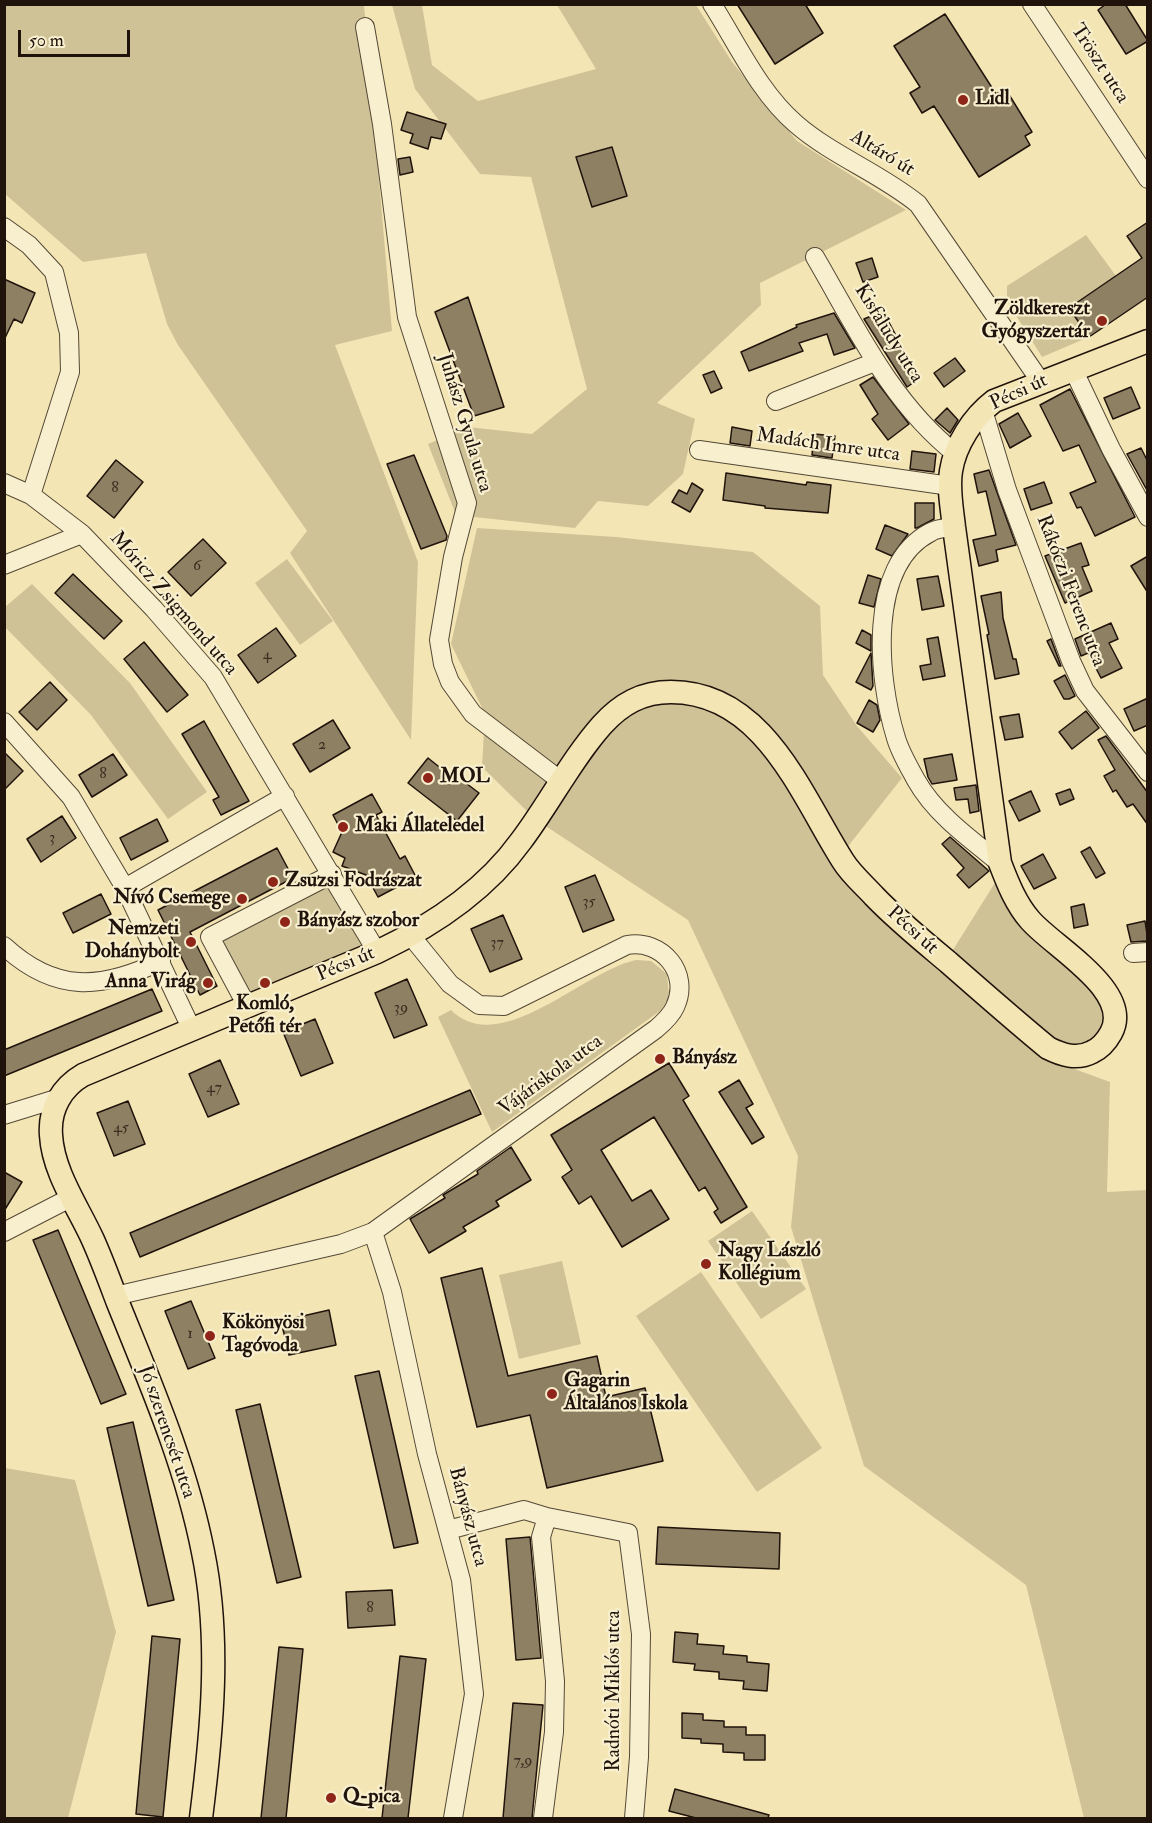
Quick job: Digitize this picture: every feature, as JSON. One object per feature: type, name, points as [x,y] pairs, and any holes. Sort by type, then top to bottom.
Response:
[{"type":"main road","name":"Pécsi út","points":[[59,1098],[69,1083],[83,1075],[377,952],[411,936],[451,910],[508,858],[561,781],[614,712],[626,703],[642,696],[662,692],[694,694],[738,712],[756,726],[779,755],[845,864],[896,918],[1048,1048],[1061,1054],[1089,1054],[1101,1047],[1113,1029],[1115,1013],[1108,994],[1095,978],[1029,919],[1014,896],[1000,863],[950,486],[956,454],[970,426],[983,410],[1010,393],[1148,341]]},
{"type":"main road","name":"Jó szerencsét utca","points":[[59,1098],[51,1118],[51,1136],[61,1173],[115,1296],[177,1451],[204,1553],[214,1673],[201,1818]]},
{"type":"street","name":"Altáró út","points":[[712,4],[763,88],[794,123],[823,145],[896,186],[918,204],[1041,381]]},
{"type":"street","name":"Tröszt utca","points":[[1032,4],[1148,179]]},
{"type":"street","name":"Juhász Gyula utca","points":[[365,27],[382,124],[407,317],[467,504],[453,557],[439,640],[443,664],[450,682],[473,714],[561,781]]},
{"type":"street","points":[[4,226],[29,245],[54,272],[69,333],[70,372],[32,495]]},
{"type":"street","name":"Kisfaludy utca","points":[[815,257],[875,362],[917,419],[956,454]]},
{"type":"street","points":[[776,401],[875,362]]},
{"type":"street","points":[[1073,369],[1111,449],[1148,517]]},
{"type":"street","name":"Rákóczi Ferenc utca","points":[[983,410],[1007,490],[1071,662],[1085,691],[1148,772]]},
{"type":"street","name":"Madách Imre utca","points":[[699,450],[950,486]]},
{"type":"street","name":"Móricz Zsigmond utca","points":[[4,483],[32,495],[81,534],[154,609],[213,677],[377,952]]},
{"type":"street","points":[[954,527],[932,531],[898,563],[888,590],[880,624],[886,688],[896,739],[917,782],[954,826],[1000,863]]},
{"type":"street","name":"Móricz Zsigmond utca","points":[[4,565],[81,534]]},
{"type":"street","points":[[4,722],[71,797],[125,888],[192,1030]]},
{"type":"street","points":[[125,888],[285,796]]},
{"type":"street","points":[[247,1006],[210,937],[332,874]]},
{"type":"street","name":"Vájáriskola utca","points":[[115,1296],[341,1244],[373,1232],[656,1029],[675,1007],[680,984],[669,958],[651,946],[639,943],[627,945],[504,1006],[479,1005],[450,984],[411,936]]},
{"type":"street","points":[[4,946],[44,975],[81,984],[125,975],[161,961]]},
{"type":"street","points":[[4,1115],[59,1098]]},
{"type":"street","points":[[4,1232],[72,1197]]},
{"type":"street","name":"Bányász utca","points":[[373,1232],[392,1292],[427,1454],[461,1580],[474,1694],[453,1818]]},
{"type":"street","name":"Radnóti Miklós utca","points":[[448,1530],[524,1510],[547,1518],[628,1533],[641,1634],[639,1757],[634,1818]]},
{"type":"street","points":[[543,1818],[554,1732],[555,1681],[541,1537],[547,1518]]},
{"type":"shaded area","points":[[5,5],[364,5],[392,331],[335,345],[418,562],[411,740],[290,553],[307,531],[178,345],[167,324],[146,253],[83,262],[5,194]]},
{"type":"shaded area","points":[[392,5],[422,5],[432,65],[478,101],[596,69],[557,5],[696,5],[732,62],[797,141],[906,210],[760,283],[761,305],[657,403],[695,419],[683,474],[648,506],[598,501],[575,528],[456,515],[428,444],[468,427],[532,434],[587,389],[531,177],[480,174],[415,89]]},
{"type":"shaded area","points":[[1086,235],[1116,276],[1069,308],[1089,337],[1042,357],[1007,301],[1007,286]]},
{"type":"shaded area","points":[[477,528],[616,537],[753,552],[820,606],[823,675],[857,726],[902,778],[834,864],[930,963],[1039,1056],[1110,1082],[1107,1192],[1147,1190],[1147,1818],[1084,1818],[1026,1585],[864,1466],[791,1227],[798,1156],[688,920],[535,819],[482,767],[485,714],[451,644]]},
{"type":"shaded area","points":[[287,559],[333,621],[300,645],[255,583]]},
{"type":"shaded area","points":[[32,584],[130,683],[207,792],[168,819],[91,715],[5,627],[5,607]]},
{"type":"shaded area","points":[[1003,870],[1014,896],[1095,978],[1113,1029],[1077,1056],[946,961]]},
{"type":"shaded area","points":[[332,874],[377,952],[247,1006],[210,937]]},
{"type":"shaded area","points":[[636,960],[651,961],[667,974],[669,997],[664,1008],[492,1132],[438,1017],[451,1010],[471,1022],[493,1024],[517,1019],[542,1008],[615,967]]},
{"type":"shaded area","points":[[752,1211],[806,1289],[761,1319],[708,1241]]},
{"type":"shaded area","points":[[562,1261],[581,1344],[519,1359],[499,1275]]},
{"type":"shaded area","points":[[701,1272],[822,1448],[757,1492],[636,1316]]},
{"type":"shaded area","points":[[5,1468],[75,1480],[116,1632],[68,1818],[5,1818]]},
{"type":"building","points":[[737,4],[805,4],[823,33],[775,64]]},
{"type":"building","points":[[1106,4],[1125,4],[1148,41],[1126,54],[1098,10]]},
{"type":"building","name":"Lidl","points":[[945,14],[996,94],[1005,88],[1032,132],[1025,136],[1030,145],[979,177],[934,106],[922,113],[910,93],[920,87],[894,46]]},
{"type":"building","points":[[407,112],[446,124],[441,139],[431,137],[428,149],[410,143],[413,134],[401,130]]},
{"type":"building","points":[[612,147],[627,196],[592,207],[576,157]]},
{"type":"building","points":[[410,157],[413,172],[400,175],[398,159]]},
{"type":"building","points":[[1148,222],[1148,297],[1089,337],[1069,308],[1142,258],[1127,236]]},
{"type":"building","points":[[872,258],[878,277],[863,282],[856,263]]},
{"type":"building","points":[[4,279],[35,293],[22,323],[14,319],[4,340]]},
{"type":"building","points":[[468,297],[504,407],[474,416],[435,312]]},
{"type":"building","points":[[883,311],[919,379],[907,387],[864,319]]},
{"type":"building","points":[[834,313],[855,348],[834,355],[827,334],[799,343],[803,351],[749,371],[741,352],[797,327],[796,325]]},
{"type":"building","points":[[955,358],[965,371],[944,387],[934,373]]},
{"type":"building","points":[[714,371],[722,388],[711,393],[703,375]]},
{"type":"building","points":[[873,377],[909,424],[888,440],[872,419],[878,414],[860,385]]},
{"type":"building","points":[[1131,387],[1140,408],[1113,419],[1104,398]]},
{"type":"building","points":[[1070,389],[1135,517],[1095,536],[1081,507],[1077,508],[1070,493],[1096,482],[1079,445],[1063,451],[1040,405]]},
{"type":"building","points":[[947,408],[958,420],[950,433],[935,420]]},
{"type":"building","points":[[1018,413],[1031,436],[1010,448],[999,424]]},
{"type":"building","points":[[732,427],[752,431],[750,446],[730,443]]},
{"type":"building","points":[[814,434],[835,436],[832,458],[812,455]]},
{"type":"building","points":[[1141,448],[1148,462],[1148,492],[1127,454]]},
{"type":"building","points":[[912,451],[936,454],[934,472],[910,469]]},
{"type":"building","points":[[414,455],[447,536],[446,540],[421,549],[387,464]]},
{"type":"building","points":[[116,460],[143,482],[114,518],[87,496]]},
{"type":"building","points":[[989,470],[1016,545],[996,550],[998,561],[979,566],[973,540],[996,535],[986,491],[978,493],[974,474]]},
{"type":"building","points":[[726,473],[806,485],[807,482],[831,485],[828,513],[765,508],[765,506],[723,500]]},
{"type":"building","points":[[1044,482],[1052,503],[1031,510],[1024,489]]},
{"type":"building","points":[[692,483],[703,490],[690,512],[672,502],[679,490],[687,494]]},
{"type":"building","points":[[915,503],[934,503],[934,519],[917,528],[915,528]]},
{"type":"building","points":[[885,525],[908,534],[892,556],[876,549]]},
{"type":"building","points":[[203,539],[226,563],[191,596],[168,572]]},
{"type":"building","points":[[1081,543],[1089,565],[1082,567],[1092,591],[1065,603],[1045,556]]},
{"type":"building","points":[[1148,556],[1148,593],[1131,566]]},
{"type":"building","points":[[73,574],[122,621],[104,639],[55,593]]},
{"type":"building","points":[[868,575],[881,579],[874,607],[859,603]]},
{"type":"building","points":[[938,576],[944,606],[922,610],[917,579]]},
{"type":"building","points":[[1001,592],[1003,618],[1019,674],[995,679],[981,596]]},
{"type":"building","points":[[1111,623],[1118,639],[1109,643],[1122,668],[1101,678],[1088,653],[1081,656],[1075,639]]},
{"type":"building","points":[[276,628],[296,656],[258,683],[238,655]]},
{"type":"building","points":[[862,630],[871,635],[871,651],[856,643]]},
{"type":"building","points":[[938,637],[945,676],[923,680],[920,666],[931,664],[927,639]]},
{"type":"building","points":[[1051,639],[1061,666],[1047,641]]},
{"type":"building","points":[[144,642],[188,695],[167,712],[124,659]]},
{"type":"building","points":[[871,653],[873,686],[871,690],[856,682]]},
{"type":"building","points":[[1065,675],[1075,696],[1069,699],[1064,699],[1054,681]]},
{"type":"building","points":[[50,682],[67,700],[37,730],[19,712]]},
{"type":"building","points":[[1148,698],[1148,725],[1134,731],[1124,709]]},
{"type":"building","points":[[869,700],[877,705],[880,720],[873,732],[857,723]]},
{"type":"building","points":[[1086,711],[1099,728],[1072,749],[1059,732]]},
{"type":"building","points":[[1019,714],[1023,737],[1005,740],[1000,717]]},
{"type":"building","points":[[333,720],[350,748],[310,772],[293,744]]},
{"type":"building","points":[[204,721],[249,801],[221,815],[213,800],[219,797],[182,734]]},
{"type":"building","points":[[1106,736],[1148,793],[1148,825],[1133,804],[1127,807],[1116,790],[1113,792],[1104,776],[1115,770],[1098,740]]},
{"type":"building","points":[[4,752],[23,771],[4,790]]},
{"type":"building","points":[[113,754],[127,775],[92,797],[79,775]]},
{"type":"building","points":[[952,754],[957,780],[932,784],[924,759]]},
{"type":"building","points":[[428,758],[448,774],[450,771],[479,793],[457,821],[408,783]]},
{"type":"building","points":[[976,785],[979,811],[970,813],[968,799],[956,800],[954,788]]},
{"type":"building","points":[[1070,789],[1074,799],[1060,805],[1056,794]]},
{"type":"building","points":[[1031,791],[1040,811],[1019,821],[1009,801]]},
{"type":"building","points":[[372,794],[382,812],[376,815],[400,859],[405,856],[416,877],[378,897],[366,875],[342,866],[345,858],[333,852],[342,832],[333,815]]},
{"type":"building","points":[[62,816],[76,838],[41,862],[27,839]]},
{"type":"building","points":[[157,819],[168,841],[131,860],[120,838]]},
{"type":"building","points":[[950,837],[989,871],[969,888],[957,875],[964,868],[942,844]]},
{"type":"building","points":[[1090,847],[1105,873],[1096,878],[1081,852]]},
{"type":"building","points":[[277,848],[293,878],[190,932],[217,986],[200,995],[158,910]]},
{"type":"building","points":[[1043,854],[1056,878],[1034,889],[1021,866]]},
{"type":"building","points":[[595,875],[614,920],[583,932],[565,887]]},
{"type":"building","points":[[101,894],[111,914],[73,933],[63,913]]},
{"type":"building","points":[[1084,904],[1088,925],[1074,928],[1071,907]]},
{"type":"building","points":[[503,915],[522,959],[490,972],[471,929]]},
{"type":"building","points":[[1145,921],[1148,941],[1131,942],[1127,925]]},
{"type":"building","points":[[407,979],[427,1025],[394,1038],[375,993]]},
{"type":"building","points":[[152,989],[162,1011],[4,1076],[4,1050]]},
{"type":"building","points":[[315,1019],[333,1063],[301,1076],[283,1032]]},
{"type":"building","points":[[220,1060],[239,1104],[208,1117],[189,1074]]},
{"type":"building","points":[[669,1063],[689,1096],[683,1100],[747,1207],[721,1223],[714,1212],[718,1209],[705,1187],[699,1191],[654,1117],[601,1150],[632,1201],[651,1190],[669,1219],[622,1247],[591,1196],[579,1204],[562,1177],[572,1170],[551,1135]]},
{"type":"building","points":[[739,1080],[753,1104],[746,1108],[764,1137],[752,1144],[719,1092]]},
{"type":"building","points":[[470,1090],[481,1114],[140,1257],[130,1233]]},
{"type":"building","points":[[128,1101],[145,1144],[114,1156],[97,1113]]},
{"type":"building","points":[[511,1147],[531,1180],[496,1201],[499,1206],[463,1227],[466,1231],[429,1253],[410,1219],[445,1198],[443,1195],[478,1174],[477,1171]]},
{"type":"building","points":[[4,1172],[22,1182],[4,1211]]},
{"type":"building","points":[[58,1230],[126,1394],[101,1404],[33,1240]]},
{"type":"building","points":[[482,1268],[508,1376],[597,1356],[606,1397],[645,1388],[663,1461],[547,1488],[530,1415],[477,1427],[441,1278]]},
{"type":"building","points":[[191,1301],[215,1358],[188,1369],[165,1311]]},
{"type":"building","points":[[329,1310],[336,1345],[289,1355],[281,1321]]},
{"type":"building","points":[[379,1371],[418,1543],[394,1548],[355,1376]]},
{"type":"building","points":[[260,1404],[301,1577],[277,1583],[236,1410]]},
{"type":"building","points":[[133,1422],[174,1600],[148,1606],[107,1428]]},
{"type":"building","points":[[658,1527],[780,1533],[779,1569],[656,1564]]},
{"type":"building","points":[[530,1537],[541,1658],[516,1660],[506,1539]]},
{"type":"building","points":[[392,1590],[395,1625],[348,1628],[346,1592]]},
{"type":"building","points":[[675,1632],[698,1634],[697,1644],[724,1646],[723,1654],[747,1656],[747,1662],[769,1664],[767,1691],[743,1689],[744,1681],[719,1679],[719,1672],[694,1670],[695,1664],[673,1662]]},
{"type":"building","points":[[152,1636],[180,1639],[163,1817],[136,1814]]},
{"type":"building","points":[[279,1647],[303,1649],[286,1818],[261,1818]]},
{"type":"building","points":[[400,1656],[426,1659],[408,1818],[382,1818]]},
{"type":"building","points":[[513,1703],[543,1705],[532,1818],[503,1818]]},
{"type":"building","points":[[682,1713],[703,1714],[703,1720],[724,1721],[724,1727],[746,1727],[746,1735],[765,1735],[765,1760],[744,1760],[744,1753],[723,1752],[723,1744],[701,1743],[701,1739],[682,1738]]},
{"type":"building","points":[[675,1789],[769,1815],[768,1818],[696,1818],[669,1811]]},
{"type":"place","name":"Lidl","points":[[963,100]]},
{"type":"place","name":"Zöldkereszt Gyógyszertár","points":[[1102,321]]},
{"type":"place","name":"MOL","points":[[428,778]]},
{"type":"place","name":"Maki Állateledel","points":[[343,827]]},
{"type":"place","name":"Zsuzsi Fodrászat","points":[[273,882]]},
{"type":"place","name":"Nívó Csemege","points":[[242,899]]},
{"type":"place","name":"Bányász szobor","points":[[285,922]]},
{"type":"place","name":"Nemzeti Dohánybolt","points":[[191,942]]},
{"type":"place","name":"Anna Virág","points":[[208,983]]},
{"type":"place","name":"Komló, Petőfi tér","points":[[265,983]]},
{"type":"place","name":"Bányász","points":[[660,1059]]},
{"type":"place","name":"Nagy László Kollégium","points":[[706,1264]]},
{"type":"place","name":"Kökönyösi Tagóvoda","points":[[210,1336]]},
{"type":"place","name":"Gagarin Általános Iskola","points":[[552,1394]]},
{"type":"place","name":"Q-pica","points":[[331,1798]]}]
